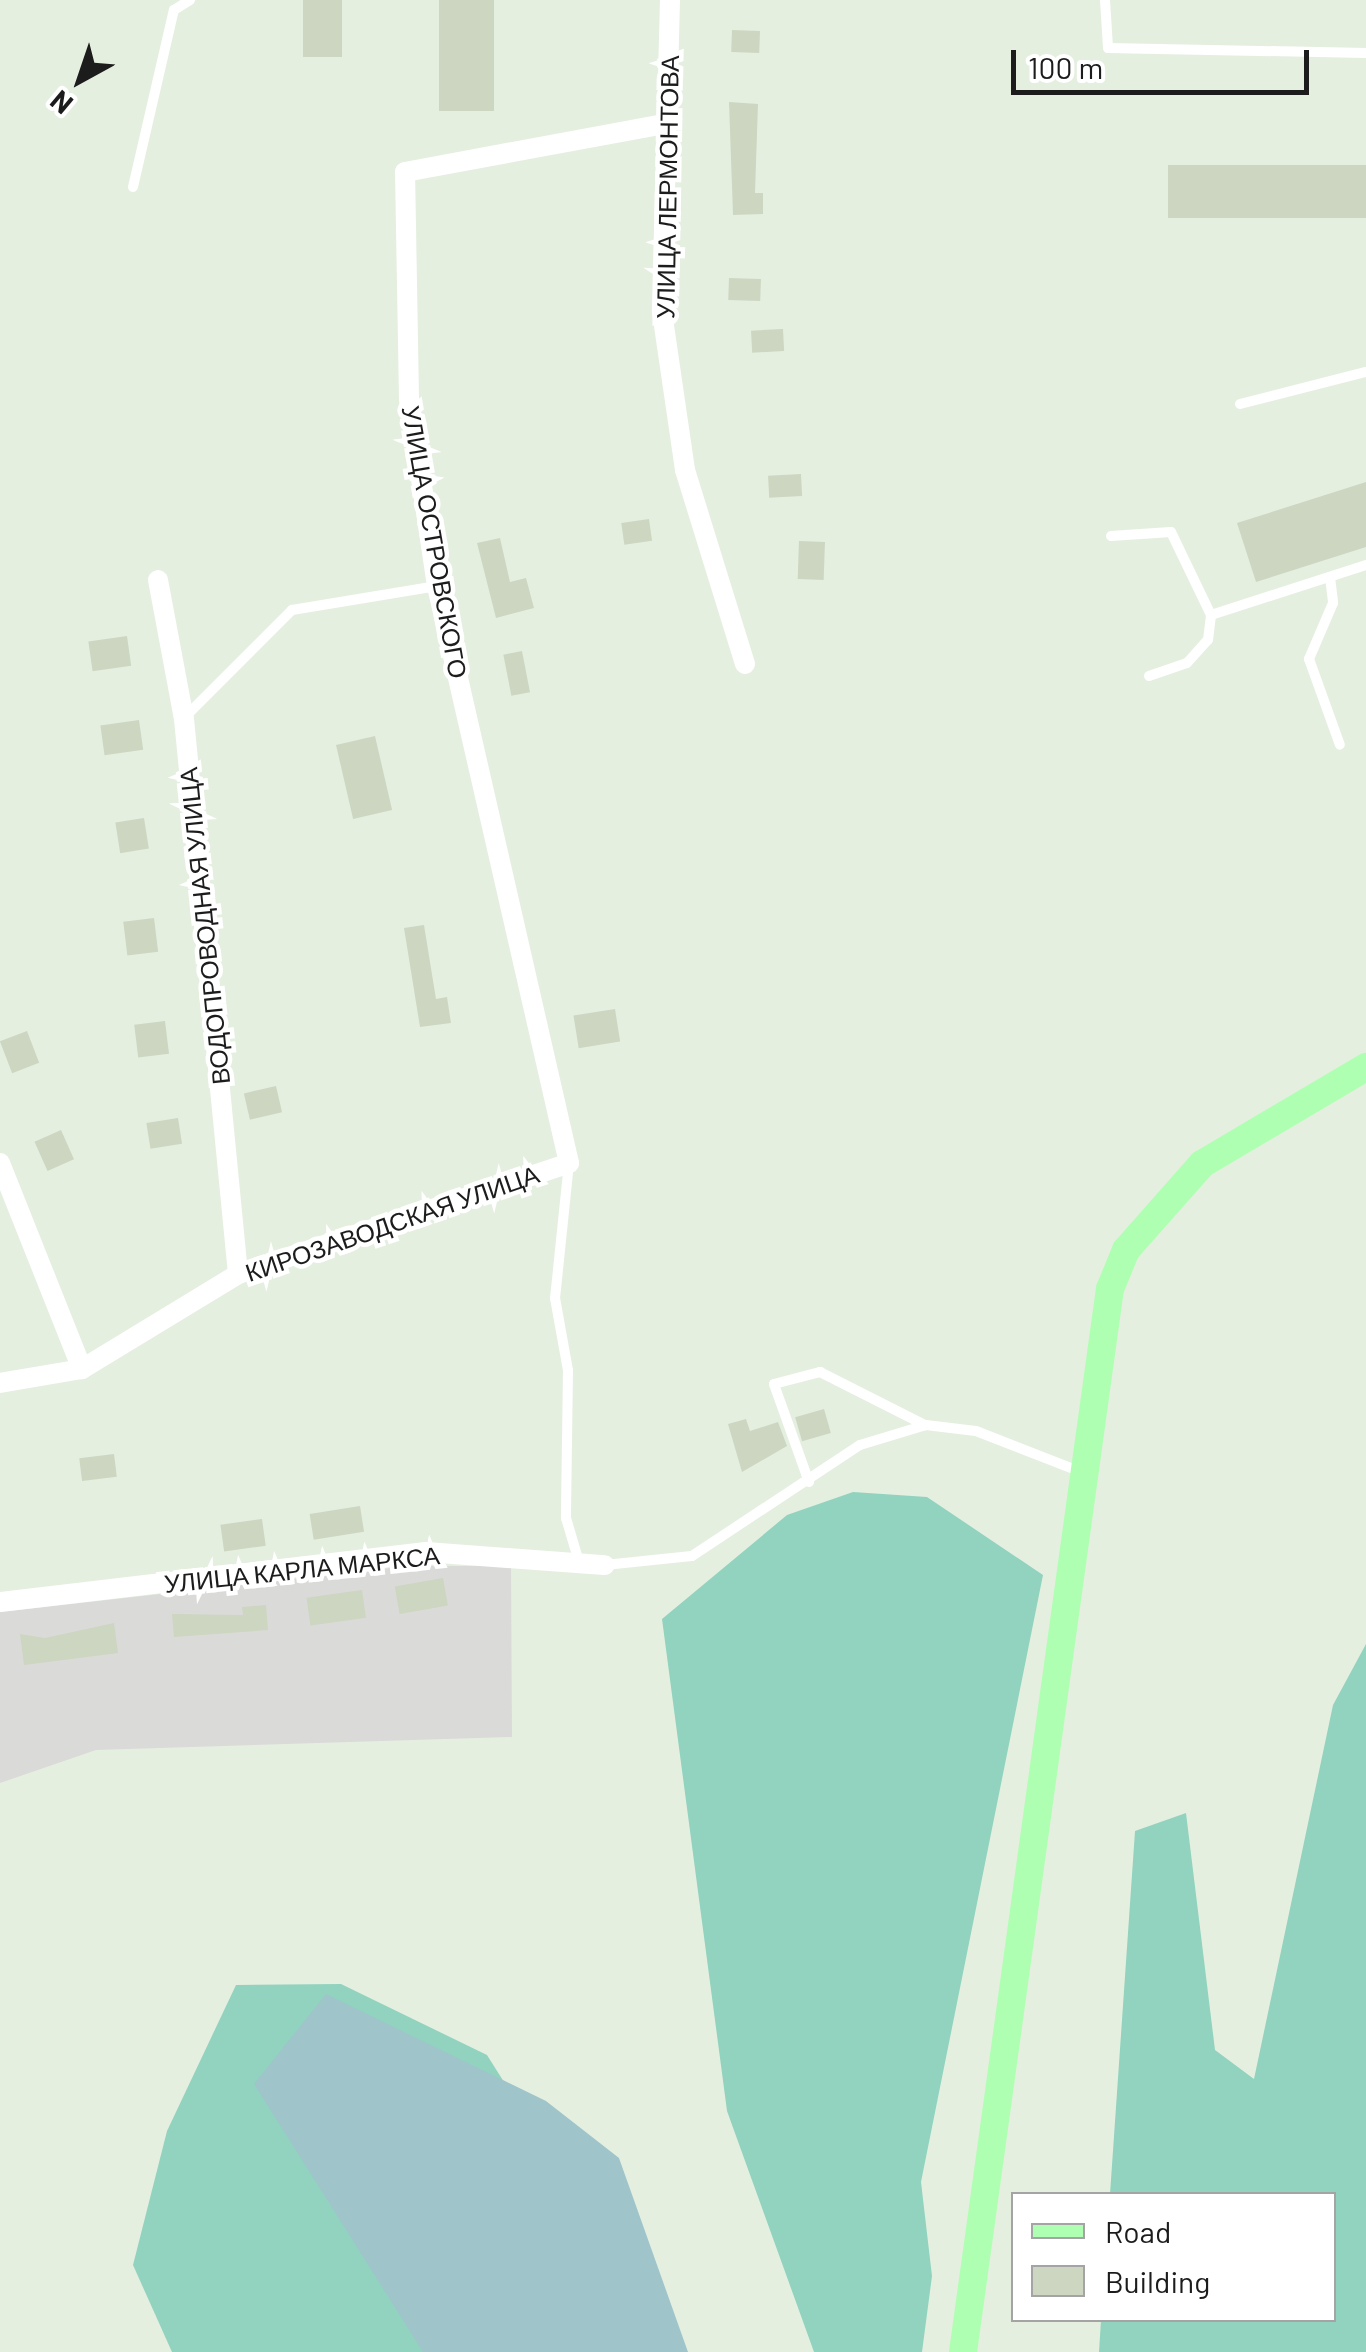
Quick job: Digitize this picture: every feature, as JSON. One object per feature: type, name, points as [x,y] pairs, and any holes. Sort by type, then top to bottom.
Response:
[{"type":"main road","points":[[963,2352],[1110,1289],[1126,1250],[1202,1164],[1366,1067]]},
{"type":"street","name":"УЛИЦА ЛЕРМОНТОВА","points":[[670,0],[662,312],[685,470],[745,664]]},
{"type":"street","name":"УЛИЦА ОСТРОВСКОГО","points":[[569,1163],[437,586],[409,398],[405,172],[664,124]]},
{"type":"street","name":"ВОДОПРОВОДНАЯ УЛИЦА","points":[[158,580],[184,719],[238,1274]]},
{"type":"street","points":[[0,1163],[82,1369]]},
{"type":"street","name":"КИРОЗАВОДСКАЯ УЛИЦА","points":[[0,1382],[82,1369],[238,1274],[569,1163]]},
{"type":"street","name":"УЛИЦА КАРЛА МАРКСА","points":[[0,1602],[426,1552],[605,1565]]},
{"type":"lane","points":[[132,187],[174,10],[190,0]]},
{"type":"lane","points":[[1105,0],[1108,48],[1366,53]]},
{"type":"lane","points":[[1240,404],[1366,372]]},
{"type":"lane","points":[[1111,536],[1171,532],[1211,615],[1208,640],[1186,663],[1149,676]]},
{"type":"lane","points":[[1211,615],[1366,565]]},
{"type":"lane","points":[[1330,577],[1333,603],[1309,659],[1340,745]]},
{"type":"lane","points":[[184,719],[292,610],[437,586]]},
{"type":"lane","points":[[569,1163],[555,1298],[568,1370],[566,1518],[579,1562]]},
{"type":"lane","points":[[808,1482],[774,1384],[820,1372],[926,1425],[976,1431],[1085,1473]]},
{"type":"lane","points":[[605,1565],[692,1556],[860,1445],[926,1425]]},
{"type":"shaded area","points":[[853,1492],[927,1497],[1043,1575],[921,2182],[932,2276],[922,2352],[814,2352],[727,2111],[662,1619],[787,1515]]},
{"type":"shaded area","points":[[408,1566],[511,1566],[512,1737],[96,1750],[0,1783],[0,1612]]},
{"type":"shaded area","points":[[1366,1644],[1366,2352],[1099,2352],[1101,2322],[1336,2322],[1336,2192],[1110,2192],[1135,1831],[1186,1813],[1215,2050],[1254,2079],[1333,1705]]},
{"type":"shaded area","points":[[341,1984],[487,2055],[674,2352],[172,2352],[133,2265],[167,2131],[236,1985]]},
{"type":"shaded area","points":[[326,1994],[546,2101],[619,2158],[688,2352],[423,2352],[254,2084]]},
{"type":"building","points":[[303,0],[342,0],[342,57],[303,57]]},
{"type":"building","points":[[439,0],[494,0],[494,111],[439,111]]},
{"type":"building","points":[[732,30],[760,31],[759,53],[731,52]]},
{"type":"building","points":[[729,102],[758,104],[755,193],[763,193],[763,214],[733,215]]},
{"type":"building","points":[[1168,165],[1366,165],[1366,218],[1168,218]]},
{"type":"building","points":[[729,278],[761,279],[760,301],[728,300]]},
{"type":"building","points":[[783,329],[784,351],[752,353],[751,331]]},
{"type":"building","points":[[801,474],[802,496],[769,498],[768,476]]},
{"type":"building","points":[[1366,482],[1366,547],[1256,582],[1237,523]]},
{"type":"building","points":[[649,519],[652,541],[624,545],[621,523]]},
{"type":"building","points":[[500,538],[510,582],[526,578],[534,608],[496,618],[477,543]]},
{"type":"building","points":[[799,541],[825,542],[824,580],[798,579]]},
{"type":"building","points":[[127,636],[131,666],[93,671],[88,641]]},
{"type":"building","points":[[522,651],[530,692],[511,696],[503,655]]},
{"type":"building","points":[[139,720],[143,750],[105,755],[100,725]]},
{"type":"building","points":[[375,736],[392,810],[353,819],[336,745]]},
{"type":"building","points":[[144,818],[149,849],[120,853],[115,823]]},
{"type":"building","points":[[154,918],[158,952],[127,956],[123,922]]},
{"type":"building","points":[[424,925],[436,999],[447,997],[451,1023],[420,1027],[404,928]]},
{"type":"building","points":[[615,1009],[620,1042],[579,1048],[574,1016]]},
{"type":"building","points":[[165,1021],[169,1054],[138,1058],[134,1025]]},
{"type":"building","points":[[27,1031],[39,1063],[12,1073],[0,1041]]},
{"type":"building","points":[[276,1086],[282,1112],[250,1120],[244,1093]]},
{"type":"building","points":[[178,1118],[182,1144],[150,1149],[146,1123]]},
{"type":"building","points":[[61,1130],[74,1159],[48,1171],[35,1142]]},
{"type":"building","points":[[824,1409],[831,1433],[802,1441],[795,1417]]},
{"type":"building","points":[[746,1419],[750,1431],[778,1422],[787,1446],[742,1472],[728,1424]]},
{"type":"building","points":[[114,1454],[117,1477],[82,1481],[79,1458]]},
{"type":"building","points":[[360,1506],[364,1532],[314,1540],[310,1514]]},
{"type":"building","points":[[262,1519],[266,1546],[224,1552],[220,1525]]},
{"type":"building","points":[[443,1578],[448,1606],[400,1614],[395,1587]]},
{"type":"building","points":[[362,1590],[366,1618],[310,1626],[307,1598]]},
{"type":"building","points":[[266,1605],[268,1630],[174,1637],[172,1614],[243,1615],[242,1607]]},
{"type":"building","points":[[114,1623],[118,1653],[24,1665],[20,1634],[45,1638]]}]
